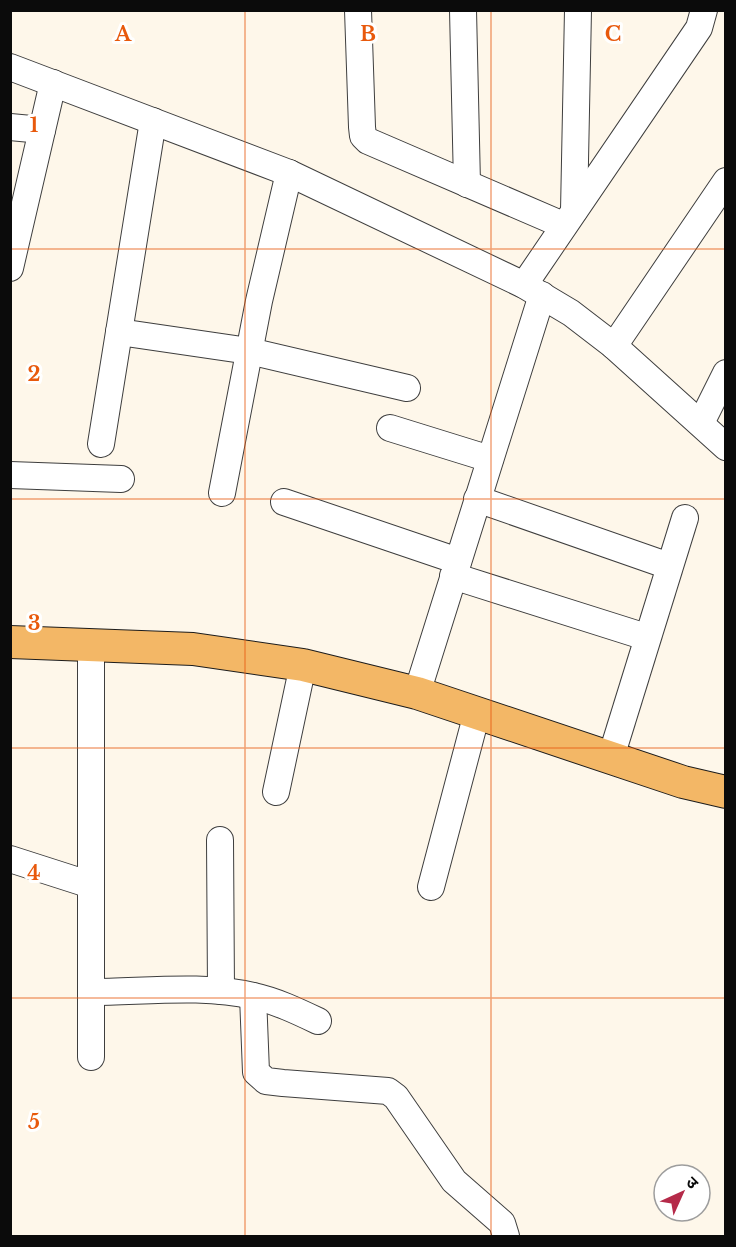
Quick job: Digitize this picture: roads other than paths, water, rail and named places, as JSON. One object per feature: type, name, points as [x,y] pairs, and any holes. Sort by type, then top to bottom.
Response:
[{"type":"main road","points":[[10,642],[193,649],[303,665],[417,693],[683,782],[726,792]]},
{"type":"street","points":[[358,10],[363,136],[368,141],[467,184],[568,218]]},
{"type":"street","points":[[463,10],[467,184]]},
{"type":"street","points":[[568,218],[578,10]]},
{"type":"street","points":[[417,693],[490,459],[533,290],[568,218],[699,28],[704,10]]},
{"type":"street","points":[[10,67],[289,173],[533,290],[572,313],[614,346],[724,442]]},
{"type":"street","points":[[10,268],[53,83]]},
{"type":"street","points":[[101,444],[153,121]]},
{"type":"street","points":[[10,127],[42,130]]},
{"type":"street","points":[[222,493],[249,351],[289,173]]},
{"type":"street","points":[[614,346],[726,181]]},
{"type":"street","points":[[119,332],[249,351],[407,388]]},
{"type":"street","points":[[701,423],[726,373]]},
{"type":"street","points":[[390,429],[490,459]]},
{"type":"street","points":[[10,475],[121,480]]},
{"type":"street","points":[[477,499],[669,566]]},
{"type":"street","points":[[284,502],[646,638]]},
{"type":"street","points":[[610,757],[685,518]]},
{"type":"street","points":[[91,645],[91,1057]]},
{"type":"street","points":[[276,792],[303,665]]},
{"type":"street","points":[[431,887],[477,713]]},
{"type":"street","points":[[220,840],[221,991]]},
{"type":"street","points":[[10,859],[91,885]]},
{"type":"street","points":[[91,992],[221,991],[253,996],[287,1006],[318,1022]]},
{"type":"street","points":[[253,996],[256,1072],[266,1081],[388,1091],[396,1096],[454,1181],[502,1223],[506,1236]]}]
